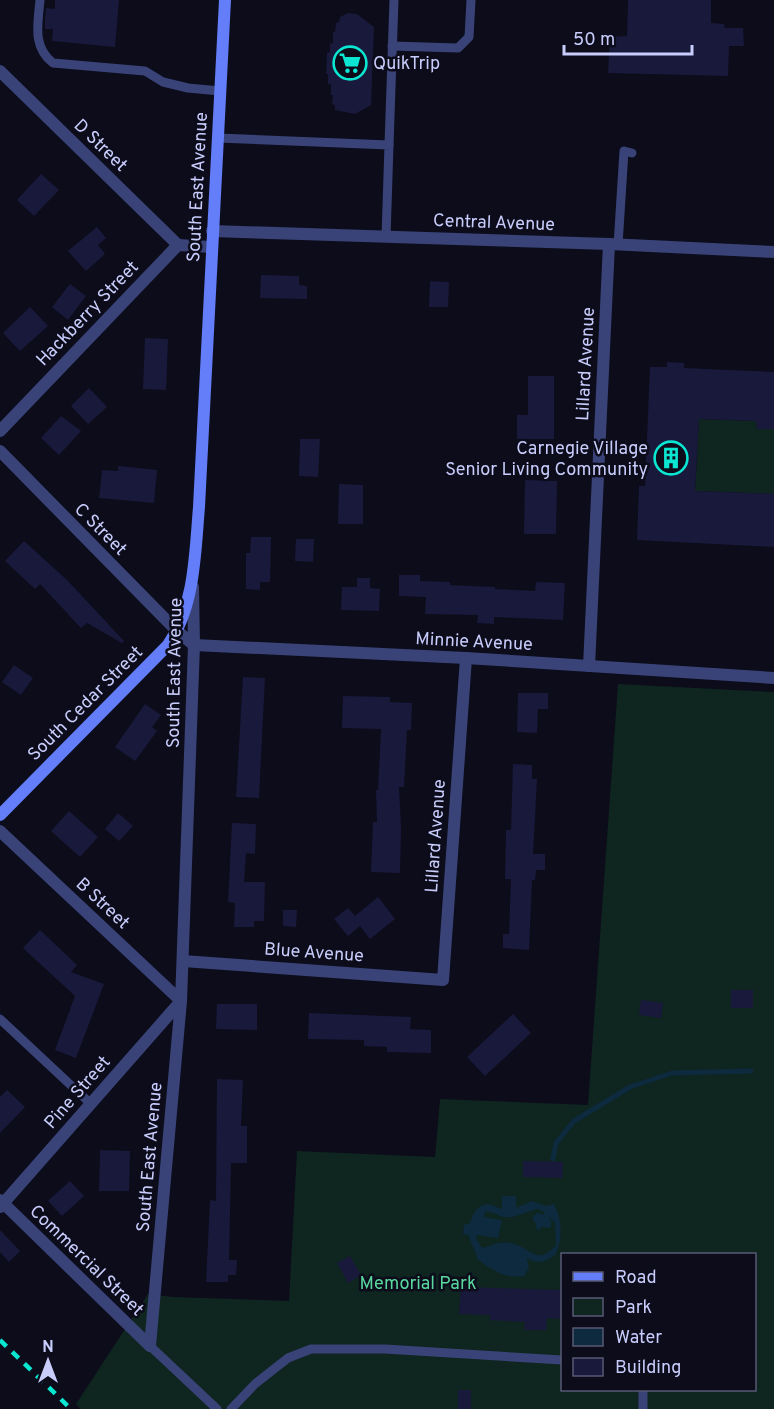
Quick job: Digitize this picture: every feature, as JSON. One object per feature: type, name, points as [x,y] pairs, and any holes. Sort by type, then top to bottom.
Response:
[{"type":"main road","name":"South East Avenue","points":[[193,574],[199,507],[225,0]]},
{"type":"main road","name":"South Cedar Street","points":[[0,815],[149,665],[177,631],[193,574]]},
{"type":"street","name":"D Street","points":[[0,71],[177,244]]},
{"type":"street","name":"Central Avenue","points":[[212,231],[614,244],[774,252]]},
{"type":"street","points":[[177,244],[212,247]]},
{"type":"street","name":"Hackberry Street","points":[[0,431],[177,244]]},
{"type":"street","name":"Lillard Avenue","points":[[589,666],[614,244]]},
{"type":"street","name":"C Street","points":[[0,451],[177,631]]},
{"type":"street","name":"South East Avenue","points":[[150,1346],[181,1000],[194,645],[193,574]]},
{"type":"street","points":[[177,631],[194,645]]},
{"type":"street","name":"Minnie Avenue","points":[[194,645],[466,658],[774,678]]},
{"type":"street","name":"Lillard Avenue","points":[[443,980],[466,658]]},
{"type":"street","name":"B Street","points":[[0,831],[181,1000]]},
{"type":"street","name":"Blue Avenue","points":[[183,961],[443,980]]},
{"type":"street","name":"Pine Street","points":[[1,1203],[181,1000]]},
{"type":"street","name":"Commercial Street","points":[[1,1203],[150,1346]]},
{"type":"lane","points":[[40,0],[37,34],[46,57],[53,63],[145,71],[163,82],[188,88],[220,91]]},
{"type":"lane","points":[[386,237],[393,0]]},
{"type":"lane","points":[[392,45],[458,48],[469,37],[471,0]]},
{"type":"lane","points":[[218,138],[389,145]]},
{"type":"lane","points":[[614,244],[624,151],[632,153]]},
{"type":"lane","points":[[0,1019],[91,1104]]},
{"type":"lane","points":[[150,1346],[217,1409]]},
{"type":"lane","points":[[231,1409],[255,1384],[288,1358],[311,1349],[385,1349],[561,1360]]},
{"type":"lane","points":[[643,1391],[643,1409]]},
{"type":"green space","points":[[699,419],[756,421],[757,429],[774,429],[774,494],[695,491]]},
{"type":"green space","name":"Memorial Park","points":[[618,684],[774,692],[774,1409],[81,1409],[76,1404],[148,1294],[289,1301],[297,1151],[435,1157],[440,1099],[588,1105]]},
{"type":"water","points":[[502,1196],[516,1196],[516,1208],[532,1201],[546,1206],[554,1204],[559,1216],[561,1234],[556,1254],[542,1262],[527,1258],[529,1268],[524,1276],[504,1275],[477,1259],[469,1235],[463,1234],[464,1225],[470,1223],[480,1206],[487,1204],[502,1209]],"holes":[[[539,1209],[545,1215],[537,1213],[532,1218],[537,1231],[542,1227],[551,1228],[549,1216],[555,1223],[556,1245],[543,1255],[506,1243],[482,1248],[476,1238],[477,1235],[498,1238],[502,1220],[484,1217],[485,1212],[509,1217]]]},
{"type":"building","points":[[55,0],[119,0],[115,47],[52,41],[53,29],[45,29],[45,18],[46,8],[55,9]]},
{"type":"building","points":[[628,0],[711,0],[711,23],[724,24],[725,28],[743,28],[744,46],[729,46],[728,76],[608,73],[610,37],[627,36]]},
{"type":"building","name":"QuikTrip","points":[[348,13],[357,14],[374,27],[371,105],[355,114],[335,110],[335,105],[332,104],[331,84],[328,84],[328,74],[326,74],[327,53],[330,52],[330,44],[333,43],[336,23],[339,22],[340,17]]},
{"type":"building","points":[[41,174],[59,190],[34,216],[17,200]]},
{"type":"building","points":[[97,227],[106,238],[98,245],[105,254],[86,271],[68,251]]},
{"type":"building","points":[[261,275],[299,276],[299,285],[307,286],[307,299],[260,298]]},
{"type":"building","points":[[430,281],[449,282],[448,307],[429,307]]},
{"type":"building","points":[[70,284],[86,296],[68,320],[52,307]]},
{"type":"building","points":[[30,307],[48,326],[20,351],[3,333]]},
{"type":"building","points":[[145,338],[168,339],[166,390],[143,389]]},
{"type":"building","name":"Carnegie Village Senior Living Community","points":[[667,362],[684,363],[684,368],[774,372],[774,429],[757,429],[756,421],[699,419],[695,491],[774,494],[774,547],[637,540],[639,486],[645,486],[650,367],[667,367]]},
{"type":"building","points":[[528,376],[554,376],[554,439],[517,439],[517,415],[528,415]]},
{"type":"building","points":[[89,388],[107,407],[88,424],[71,406]]},
{"type":"building","points":[[61,416],[81,431],[59,455],[41,438]]},
{"type":"building","points":[[300,439],[320,439],[318,477],[299,476]]},
{"type":"building","points":[[118,466],[157,470],[154,503],[99,498],[102,470],[118,471]]},
{"type":"building","points":[[525,480],[557,481],[556,534],[524,534]]},
{"type":"building","points":[[339,484],[363,485],[363,524],[338,524]]},
{"type":"building","points":[[251,537],[271,537],[270,582],[260,582],[260,590],[246,589],[246,553],[250,553]]},
{"type":"building","points":[[296,539],[314,539],[313,562],[295,561]]},
{"type":"building","points":[[24,541],[67,580],[124,641],[122,643],[87,623],[81,628],[40,584],[35,589],[5,561]]},
{"type":"building","points":[[399,575],[420,575],[420,581],[450,582],[450,585],[535,591],[536,582],[565,583],[563,620],[494,617],[494,624],[477,623],[478,615],[425,614],[426,597],[399,596]]},
{"type":"building","points":[[357,578],[370,578],[370,588],[380,589],[379,611],[341,610],[342,587],[357,587]]},
{"type":"building","points":[[14,665],[33,678],[21,695],[2,682]]},
{"type":"building","points":[[243,677],[265,678],[259,798],[236,797]]},
{"type":"building","points":[[518,693],[548,693],[548,709],[538,709],[537,733],[517,732]]},
{"type":"building","points":[[343,696],[390,697],[390,702],[412,703],[411,730],[407,730],[404,787],[399,787],[400,873],[371,872],[373,822],[377,822],[376,790],[378,790],[381,729],[342,728]]},
{"type":"building","points":[[145,704],[161,715],[152,727],[157,731],[135,761],[115,747]]},
{"type":"building","points":[[513,764],[532,765],[532,779],[537,779],[533,854],[545,854],[545,870],[536,870],[535,880],[532,880],[529,950],[503,948],[503,934],[509,934],[511,879],[505,879],[506,830],[511,830]]},
{"type":"building","points":[[69,811],[98,837],[80,857],[51,831]]},
{"type":"building","points":[[118,813],[133,826],[119,841],[105,829]]},
{"type":"building","points":[[232,823],[256,824],[255,854],[246,853],[244,882],[265,882],[264,921],[254,921],[254,927],[234,927],[235,903],[228,902]]},
{"type":"building","points":[[378,897],[395,919],[370,939],[360,926],[348,936],[334,919],[348,908],[355,916]]},
{"type":"building","points":[[283,910],[297,910],[296,927],[283,926]]},
{"type":"building","points":[[40,930],[77,965],[71,972],[104,984],[76,1058],[55,1050],[75,996],[23,948]]},
{"type":"building","points":[[731,990],[753,990],[753,1008],[731,1008]]},
{"type":"building","points":[[641,1000],[663,1003],[661,1018],[639,1015]]},
{"type":"building","points":[[217,1004],[257,1004],[257,1030],[216,1029]]},
{"type":"building","points":[[309,1013],[411,1017],[410,1029],[431,1030],[431,1053],[387,1052],[387,1047],[364,1046],[364,1040],[308,1039]]},
{"type":"building","points":[[513,1014],[531,1033],[485,1076],[467,1057]]},
{"type":"building","points":[[217,1079],[243,1080],[241,1126],[247,1126],[247,1163],[231,1163],[229,1260],[237,1260],[236,1275],[228,1275],[228,1282],[206,1282],[210,1200],[216,1201]]},
{"type":"building","points":[[7,1090],[25,1107],[0,1133],[0,1097]]},
{"type":"building","points":[[100,1150],[130,1151],[129,1191],[99,1191]]},
{"type":"building","points":[[523,1161],[563,1162],[562,1178],[523,1177]]},
{"type":"building","points":[[70,1181],[84,1196],[62,1216],[48,1201]]},
{"type":"building","points":[[0,1230],[20,1251],[9,1262],[0,1252]]},
{"type":"building","points":[[350,1256],[361,1275],[348,1283],[337,1263]]},
{"type":"building","points":[[461,1287],[561,1290],[561,1319],[547,1318],[546,1330],[524,1330],[525,1322],[490,1320],[490,1315],[459,1314]]},
{"type":"building","points":[[458,1390],[471,1390],[471,1409],[458,1409]]},
{"type":"waterway","points":[[553,1159],[556,1143],[574,1121],[630,1087],[672,1073],[751,1071]]},
{"type":"railway","points":[[0,1340],[71,1409]]},
{"type":"place","name":"QuikTrip","points":[[350,63]]},
{"type":"place","name":"Carnegie Village Senior Living Community","points":[[671,458]]}]
